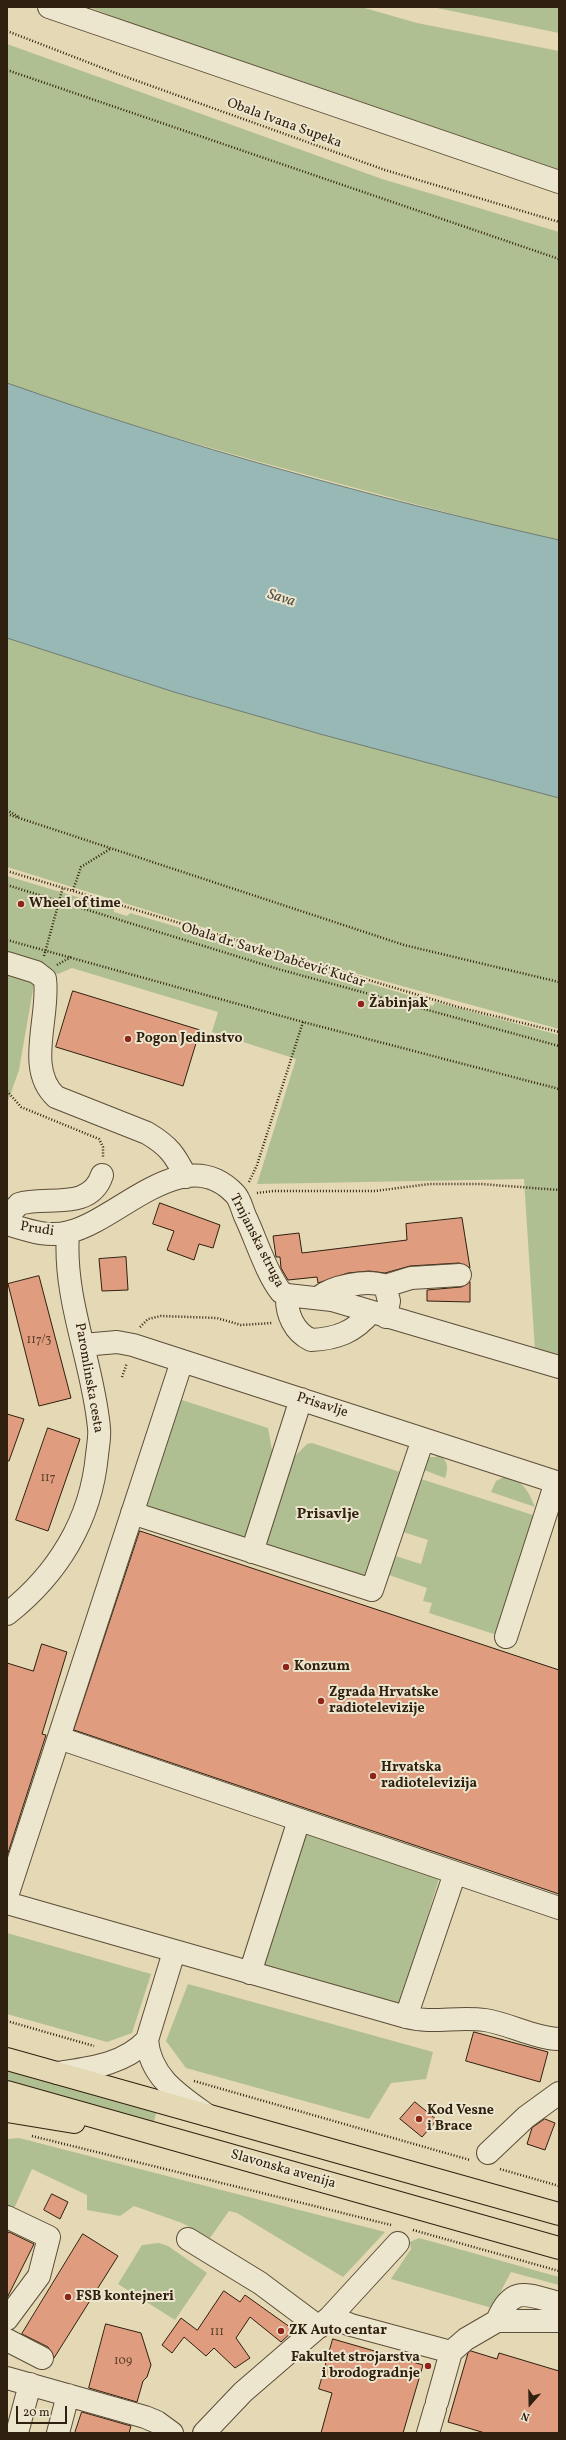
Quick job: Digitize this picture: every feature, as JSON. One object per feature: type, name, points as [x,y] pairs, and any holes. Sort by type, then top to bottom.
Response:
[{"type":"main road","points":[[10,2059],[559,2214]]},
{"type":"main road","name":"Slavonska avenija","points":[[7,2092],[559,2248]]},
{"type":"main road","points":[[7,2111],[47,2119],[129,2126]]},
{"type":"street","points":[[49,7],[559,182]]},
{"type":"street","points":[[7,963],[36,972],[45,979],[47,992],[40,1067],[43,1081],[48,1090],[56,1098],[147,1133],[161,1141],[175,1153],[186,1177]]},
{"type":"street","points":[[7,1223],[10,1214],[19,1204],[69,1201],[92,1191],[99,1184],[102,1176]]},
{"type":"street","name":"Trnjanska struga","points":[[68,1233],[97,1222],[150,1187],[186,1177],[215,1179],[236,1196],[277,1287],[287,1296],[318,1298],[559,1367]]},
{"type":"street","name":"Prudi","points":[[7,1223],[37,1232],[68,1233]]},
{"type":"street","name":"Paromlinska cesta","points":[[7,1614],[27,1598],[51,1572],[67,1549],[90,1498],[96,1473],[100,1429],[68,1269],[68,1233]]},
{"type":"street","points":[[318,1298],[325,1291],[336,1288],[376,1282],[385,1286],[411,1278],[460,1275]]},
{"type":"street","points":[[287,1296],[291,1320],[305,1337],[320,1339],[344,1334],[378,1314],[389,1302],[385,1286]]},
{"type":"street","name":"Prisavlje","points":[[83,1345],[117,1342],[133,1345],[557,1482]]},
{"type":"street","points":[[7,1896],[182,1361]]},
{"type":"street","points":[[252,1552],[301,1400]]},
{"type":"street","points":[[132,1513],[372,1590],[423,1439]]},
{"type":"street","points":[[506,1637],[557,1482]]},
{"type":"street","points":[[58,1738],[559,1908]]},
{"type":"street","points":[[250,1973],[299,1820]]},
{"type":"street","points":[[406,2017],[455,1872]]},
{"type":"street","points":[[7,1903],[174,1952],[406,2017],[432,2022],[472,2019],[487,2021],[559,2039]]},
{"type":"street","points":[[174,1952],[146,2040],[148,2055],[163,2080],[208,2115]]},
{"type":"street","points":[[57,2073],[116,2062],[130,2055],[146,2040]]},
{"type":"street","points":[[487,2161],[526,2117],[559,2093]]},
{"type":"street","points":[[7,2217],[49,2237],[38,2276],[7,2319]]},
{"type":"street","points":[[204,2433],[243,2392],[325,2322],[401,2233]]},
{"type":"street","points":[[188,2239],[325,2322],[358,2327],[451,2352]]},
{"type":"street","points":[[497,2321],[503,2305],[510,2298],[518,2294],[559,2303]]},
{"type":"street","points":[[428,2433],[451,2352],[466,2339],[497,2321],[559,2321]]},
{"type":"street","points":[[7,2340],[42,2358]]},
{"type":"street","points":[[7,2378],[145,2417],[157,2422],[172,2433]]},
{"type":"street","points":[[17,2433],[30,2384]]},
{"type":"street","points":[[58,2433],[68,2395]]},
{"type":"path","name":"Obala Ivana Supeka","points":[[7,31],[118,74],[384,170],[559,222]]},
{"type":"path","points":[[7,70],[559,259]]},
{"type":"path","points":[[7,810],[25,820]]},
{"type":"path","points":[[7,814],[404,945],[559,982]]},
{"type":"path","points":[[73,890],[80,867],[110,849]]},
{"type":"path","name":"Obala dr. Savke Dabčević Kučar","points":[[7,871],[458,1007],[559,1032]]},
{"type":"path","name":"Obala dr. Savke Dabčević Kučar","points":[[7,885],[278,969],[559,1046]]},
{"type":"path","points":[[44,958],[63,887]]},
{"type":"path","points":[[7,940],[303,1022],[559,1089]]},
{"type":"path","points":[[236,1196],[250,1181],[257,1166],[303,1022]]},
{"type":"path","points":[[7,1091],[21,1107],[99,1139],[104,1153],[102,1176]]},
{"type":"path","points":[[236,1196],[273,1191],[375,1191],[430,1184],[481,1184],[559,1190]]},
{"type":"path","points":[[133,1345],[140,1327],[148,1319],[161,1316],[211,1317],[241,1325],[291,1320]]},
{"type":"path","points":[[7,2021],[100,2048]]},
{"type":"path","points":[[192,2080],[487,2161],[559,2186]]},
{"type":"path","points":[[28,2135],[401,2233],[559,2271]]},
{"type":"green space","points":[[89,7],[361,7],[417,23],[559,51],[559,171],[158,34]]},
{"type":"green space","points":[[432,7],[559,7],[559,33]]},
{"type":"green space","points":[[7,44],[382,179],[559,232],[559,540],[427,507],[219,450],[91,412],[7,383]]},
{"type":"green space","points":[[7,638],[174,692],[320,734],[559,798],[559,1029],[329,966],[7,867]]},
{"type":"green space","points":[[7,876],[114,908],[114,912],[127,916],[130,913],[425,1000],[426,1004],[433,1006],[435,1002],[559,1035],[559,1358],[535,1351],[524,1179],[257,1184],[296,1059],[212,1032],[218,1012],[72,968],[58,974],[7,958]]},
{"type":"green space","points":[[7,963],[36,972],[19,1070],[7,1104]]},
{"type":"green space","points":[[182,1400],[268,1428],[272,1450],[277,1454],[246,1544],[152,1513],[144,1504],[178,1401]]},
{"type":"green space","points":[[312,1443],[403,1473],[366,1577],[259,1548],[294,1457],[307,1444]]},
{"type":"green space","points":[[437,1454],[443,1458],[447,1464],[445,1478],[424,1470],[424,1461],[430,1457],[436,1457]]},
{"type":"green space","points":[[504,1477],[516,1480],[520,1483],[527,1491],[535,1507],[491,1492],[496,1481]]},
{"type":"green space","points":[[421,1479],[536,1516],[497,1635],[429,1613],[432,1603],[423,1601],[427,1588],[386,1574],[392,1555],[421,1564],[428,1540],[400,1531]]},
{"type":"green space","points":[[301,1829],[441,1872],[400,2007],[260,1964]]},
{"type":"green space","points":[[7,1933],[151,1974],[132,2033],[107,2042],[7,2014]]},
{"type":"green space","points":[[188,1984],[433,2052],[426,2079],[391,2083],[369,2119],[186,2068],[166,2041]]},
{"type":"green space","points":[[7,2071],[156,2113],[154,2122],[7,2080]]},
{"type":"green space","points":[[19,2138],[385,2232],[343,2277],[237,2213],[229,2211],[210,2238],[182,2223],[134,2206],[120,2216],[87,2210],[87,2195],[32,2169],[11,2215],[7,2213],[7,2139]]},
{"type":"green space","points":[[419,2238],[559,2277],[559,2285],[511,2272],[492,2308],[391,2279],[411,2249],[410,2242]]},
{"type":"green space","points":[[159,2243],[168,2246],[207,2273],[175,2320],[118,2284],[142,2245]]},
{"type":"water","name":"Sava","points":[[7,383],[143,428],[281,469],[420,507],[559,540],[559,798],[320,734],[174,692],[7,638]]},
{"type":"building","name":"Pogon Jedinstvo","points":[[73,991],[200,1030],[183,1086],[56,1047]]},
{"type":"building","points":[[160,1203],[220,1225],[213,1248],[199,1244],[194,1260],[167,1250],[174,1231],[153,1224]]},
{"type":"building","points":[[462,1218],[470,1268],[459,1263],[410,1266],[385,1273],[369,1271],[348,1273],[318,1283],[317,1277],[288,1280],[281,1268],[280,1257],[276,1257],[273,1236],[299,1233],[302,1253],[407,1240],[406,1224]]},
{"type":"building","points":[[126,1257],[128,1290],[102,1291],[99,1259]]},
{"type":"building","points":[[39,1276],[71,1398],[39,1406],[8,1284]]},
{"type":"building","points":[[470,1282],[470,1302],[427,1301],[427,1290],[461,1287]]},
{"type":"building","points":[[7,1414],[24,1419],[9,1461],[7,1461]]},
{"type":"building","points":[[48,1428],[80,1439],[48,1531],[16,1520]]},
{"type":"building","name":"Zgrada Hrvatske radiotelevizije","points":[[140,1531],[559,1670],[559,1894],[74,1730]]},
{"type":"building","points":[[42,1644],[67,1652],[42,1734],[46,1735],[7,1856],[7,1663],[33,1671]]},
{"type":"building","points":[[474,2032],[548,2052],[540,2082],[466,2061]]},
{"type":"building","name":"Kod Vesne i Brace","points":[[415,2102],[437,2120],[422,2137],[400,2119]]},
{"type":"building","points":[[545,2119],[555,2123],[545,2150],[527,2144],[532,2128]]},
{"type":"building","points":[[52,2194],[68,2202],[60,2219],[44,2210]]},
{"type":"building","points":[[9,2232],[34,2244],[7,2298],[7,2235]]},
{"type":"building","name":"FSB kontejneri","points":[[83,2234],[118,2256],[54,2358],[48,2347],[22,2334]]},
{"type":"building","points":[[224,2291],[240,2302],[245,2295],[294,2330],[281,2342],[250,2317],[236,2338],[250,2358],[235,2368],[214,2348],[206,2356],[184,2337],[172,2353],[162,2345],[181,2318],[197,2330]]},
{"type":"building","points":[[106,2324],[141,2333],[151,2365],[147,2377],[143,2381],[137,2402],[89,2388]]},
{"type":"building","points":[[333,2339],[423,2365],[403,2433],[321,2433],[332,2393],[319,2389]]},
{"type":"building","points":[[471,2351],[497,2359],[499,2353],[559,2371],[559,2433],[485,2433],[448,2422],[468,2353]]},
{"type":"building","points":[[82,2412],[131,2426],[129,2433],[75,2433]]},
{"type":"place","name":"Wheel of time","points":[[21,904]]},
{"type":"place","name":"Žabinjak","points":[[361,1004]]},
{"type":"place","name":"Pogon Jedinstvo","points":[[128,1039]]},
{"type":"place","name":"Konzum","points":[[286,1667]]},
{"type":"place","name":"Zgrada Hrvatske radiotelevizije","points":[[321,1701]]},
{"type":"place","name":"Hrvatska radiotelevizija","points":[[373,1776]]},
{"type":"place","name":"Kod Vesne i Brace","points":[[419,2119]]},
{"type":"place","name":"FSB kontejneri","points":[[68,2297]]},
{"type":"place","name":"ZK Auto centar","points":[[281,2331]]},
{"type":"place","name":"Fakultet strojarstva i brodogradnje","points":[[428,2366]]},
{"type":"district","name":"Prisavlje","points":[[328,1515]]}]
